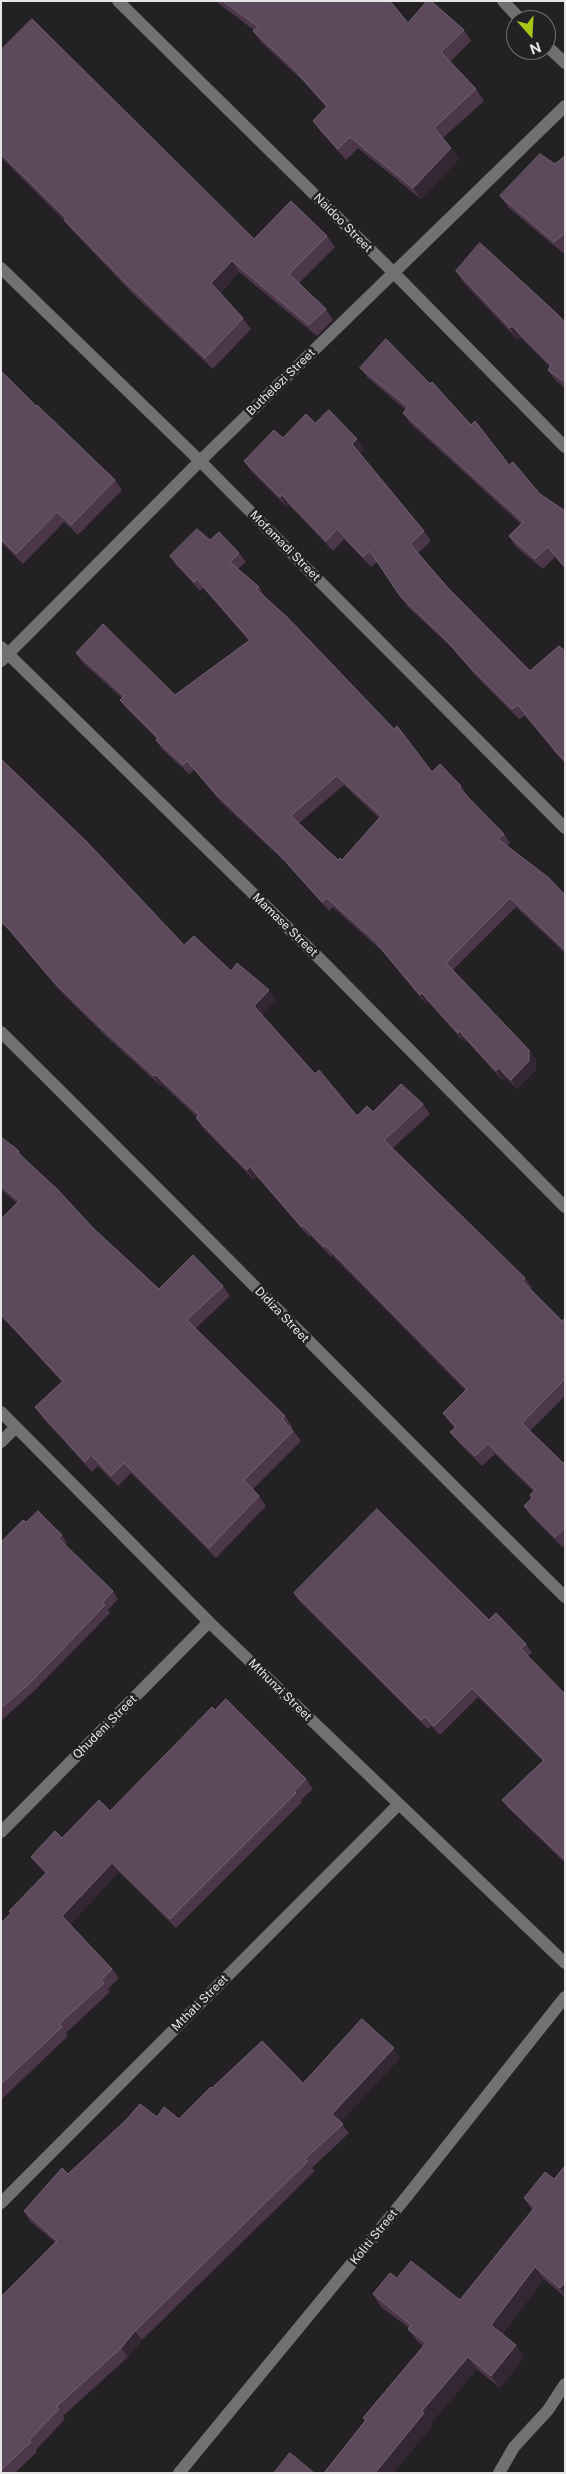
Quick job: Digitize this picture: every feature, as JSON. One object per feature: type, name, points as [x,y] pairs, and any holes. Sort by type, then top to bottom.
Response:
[{"type":"street","name":"Naidoo Street","points":[[118,1],[394,273],[565,447]]},
{"type":"street","points":[[503,1],[512,10]]},
{"type":"street","name":"Buthelezi Street","points":[[4,654],[565,106]]},
{"type":"street","name":"Mofamadi Street","points":[[1,268],[200,461],[565,828]]},
{"type":"street","name":"Mamase Street","points":[[4,654],[325,964],[565,1207]]},
{"type":"street","name":"Didiza Street","points":[[1,1032],[137,1166],[396,1431],[565,1597]]},
{"type":"street","name":"Mthunzi Street","points":[[1,1412],[209,1622],[565,1963]]},
{"type":"street","points":[[1,1442],[16,1427]]},
{"type":"street","name":"Qhudeni Street","points":[[1,1832],[209,1622]]},
{"type":"street","name":"Mthati Street","points":[[1,2203],[399,1804]]},
{"type":"street","name":"Koliti Street","points":[[179,2473],[408,2195],[565,1997]]},
{"type":"street","points":[[499,2473],[514,2447],[548,2410],[565,2384]]},
{"type":"building","points":[[223,1],[390,1],[408,23],[427,1],[431,1],[464,30],[441,52],[476,89],[434,128],[451,148],[413,188],[350,137],[338,149],[313,121],[327,106],[294,69],[253,31],[258,27]]},
{"type":"building","points":[[32,19],[254,239],[291,201],[327,236],[289,274],[326,309],[309,325],[232,261],[211,283],[243,318],[205,358],[127,284],[64,220],[66,218],[1,154],[1,50]]},
{"type":"building","points":[[540,154],[555,164],[565,156],[565,233],[554,242],[500,196]]},
{"type":"building","points":[[480,243],[565,322],[565,382],[548,370],[551,365],[512,326],[510,328],[456,271]]},
{"type":"building","points":[[386,339],[430,384],[432,382],[471,425],[475,421],[509,465],[513,462],[540,494],[565,511],[565,567],[548,547],[535,559],[509,536],[523,522],[403,413],[408,407],[360,368]]},
{"type":"building","points":[[1,371],[115,480],[71,525],[57,512],[16,554],[1,539]]},
{"type":"building","points":[[329,410],[357,439],[352,444],[424,531],[410,544],[449,589],[530,671],[559,646],[565,651],[565,761],[518,705],[512,709],[445,639],[400,596],[370,551],[363,557],[337,529],[326,541],[282,495],[280,497],[244,461],[274,430],[283,438],[306,414],[315,423]]},
{"type":"building","points":[[197,529],[210,540],[219,532],[239,553],[230,562],[259,587],[256,589],[287,617],[394,729],[397,726],[432,772],[440,764],[461,786],[459,788],[504,834],[498,839],[549,878],[565,895],[565,950],[510,898],[446,963],[529,1050],[529,1061],[511,1080],[499,1068],[496,1071],[422,993],[420,995],[375,941],[327,898],[322,902],[278,853],[215,793],[187,761],[183,765],[156,740],[158,738],[120,700],[124,696],[76,653],[103,624],[175,695],[250,640],[197,579],[194,582],[170,556]],"holes":[[[337,776],[381,816],[342,860],[340,858],[338,860],[291,816]]]},
{"type":"building","points":[[1,759],[87,842],[184,945],[194,936],[231,971],[237,963],[269,990],[254,1006],[315,1074],[319,1070],[357,1116],[367,1106],[373,1112],[401,1084],[423,1104],[384,1140],[525,1278],[522,1281],[562,1321],[565,1318],[565,1379],[522,1423],[563,1463],[565,1461],[565,1528],[555,1537],[524,1506],[532,1498],[530,1495],[535,1490],[488,1444],[475,1456],[450,1432],[456,1427],[443,1413],[467,1389],[325,1245],[324,1247],[303,1225],[302,1227],[250,1167],[247,1170],[196,1118],[199,1115],[102,1029],[53,981],[1,920]]},
{"type":"building","points":[[1,1137],[19,1151],[17,1152],[57,1189],[94,1229],[159,1289],[193,1255],[223,1286],[187,1320],[285,1416],[282,1419],[293,1431],[244,1480],[259,1496],[209,1548],[124,1463],[111,1476],[91,1455],[85,1462],[35,1407],[63,1381],[1,1314],[1,1219],[19,1201],[1,1186]]},
{"type":"building","points":[[377,1509],[489,1620],[496,1613],[526,1644],[521,1649],[565,1694],[565,1860],[502,1800],[544,1760],[472,1688],[434,1726],[425,1717],[421,1720],[294,1593]]},
{"type":"building","points":[[38,1511],[62,1535],[58,1538],[113,1591],[102,1603],[105,1605],[29,1684],[1,1708],[1,1542],[23,1520],[26,1522]]},
{"type":"building","points":[[226,1699],[306,1779],[294,1791],[296,1793],[170,1919],[112,1863],[62,1916],[112,1969],[101,1980],[104,1983],[59,2024],[62,2027],[1,2084],[1,1923],[11,1913],[9,1911],[47,1872],[31,1857],[55,1831],[62,1838],[99,1800],[110,1811],[212,1707],[215,1710]]},
{"type":"building","points":[[362,2019],[394,2048],[332,2114],[343,2124],[305,2159],[308,2161],[135,2331],[121,2348],[56,2407],[59,2409],[29,2440],[31,2442],[1,2470],[1,2297],[57,2241],[24,2211],[62,2168],[68,2174],[126,2120],[140,2104],[157,2117],[164,2107],[179,2119],[262,2041],[303,2083]]},
{"type":"building","points":[[565,2166],[565,2283],[560,2288],[535,2267],[491,2325],[516,2345],[491,2376],[468,2357],[422,2411],[424,2413],[375,2473],[324,2473],[366,2420],[363,2418],[426,2343],[408,2329],[411,2325],[373,2294],[390,2273],[397,2278],[411,2261],[460,2300],[535,2207],[524,2198],[545,2172],[554,2179]]},
{"type":"building","points":[[290,2453],[314,2473],[274,2473]]}]
